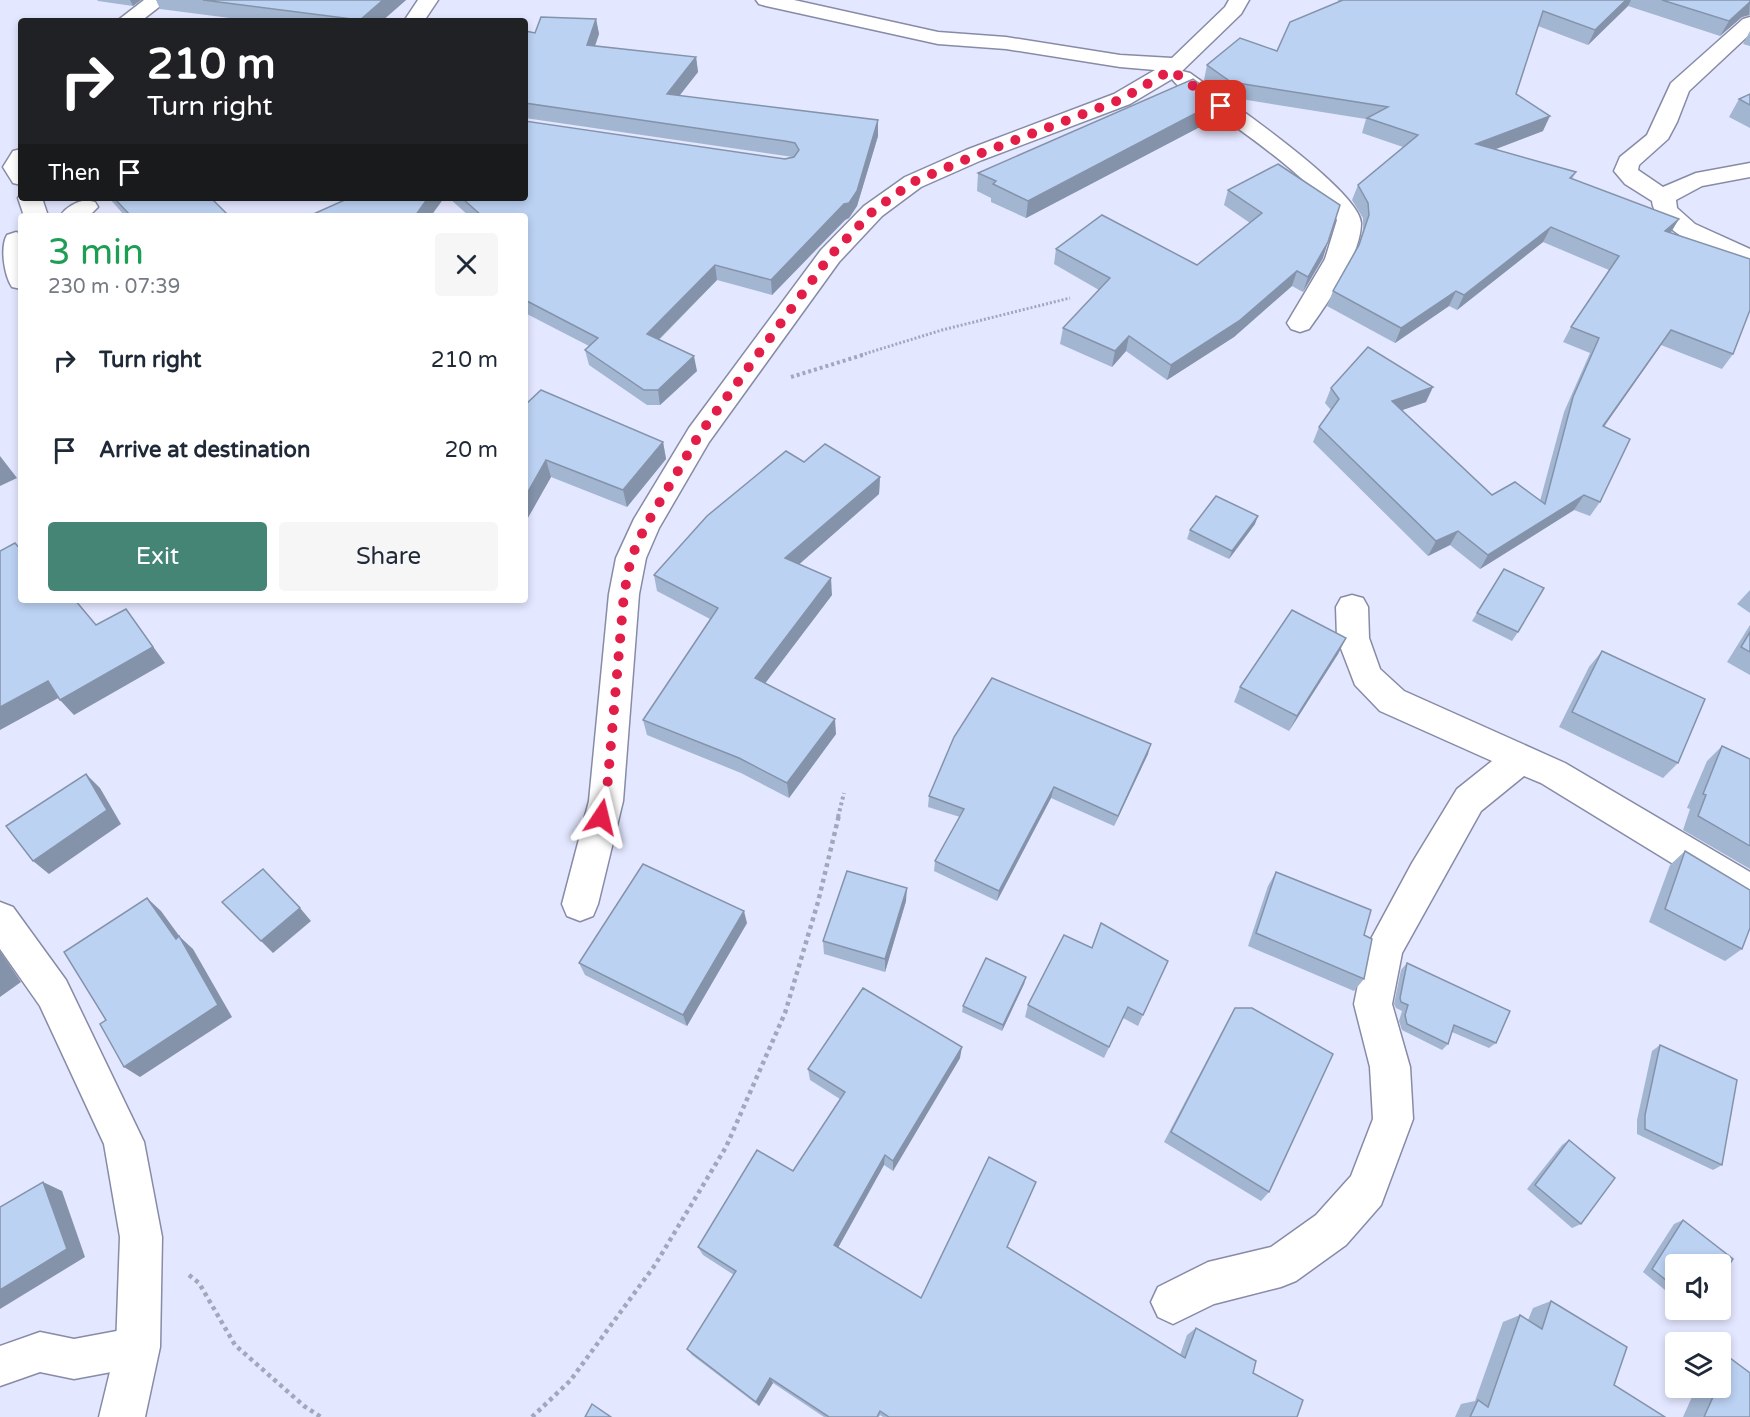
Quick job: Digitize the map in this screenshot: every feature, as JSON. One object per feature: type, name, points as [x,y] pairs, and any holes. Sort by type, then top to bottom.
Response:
[{"type":"street","points":[[131,18],[158,0]]},
{"type":"street","points":[[416,18],[428,0]]},
{"type":"street","points":[[766,0],[938,38],[1006,43],[1174,68],[1326,189],[1343,206],[1349,218],[1340,253],[1316,302],[1300,322]]},
{"type":"street","points":[[580,904],[606,801],[624,594],[631,558],[645,527],[699,435],[830,256],[873,211],[913,182],[1122,99],[1174,68],[1234,10],[1239,0]]},
{"type":"street","points":[[1664,198],[1633,179],[1626,171],[1628,162],[1656,139],[1679,88],[1750,23]]},
{"type":"street","points":[[1664,198],[1674,189],[1702,178],[1750,170]]},
{"type":"street","points":[[1664,198],[1665,210],[1686,229],[1750,259]]},
{"type":"street","points":[[12,240],[18,273]]},
{"type":"street","points":[[1352,607],[1353,638],[1366,676],[1392,701],[1553,773],[1750,891]]},
{"type":"street","points":[[1173,1302],[1208,1284],[1281,1266],[1331,1230],[1366,1190],[1393,1119],[1390,1067],[1373,1004],[1384,950],[1425,873],[1469,800],[1521,758]]},
{"type":"street","points":[[0,919],[53,993],[124,1142],[141,1237],[138,1347],[122,1417]]},
{"type":"lane","points":[[0,1366],[40,1352],[74,1359],[138,1347]]},
{"type":"path","points":[[727,397],[942,330],[1070,298]]},
{"type":"path","points":[[532,1417],[570,1381],[655,1265],[726,1147],[785,1012],[818,902],[844,794]]},
{"type":"path","points":[[141,1237],[198,1283],[235,1345],[304,1406],[321,1417]]},
{"type":"building","points":[[203,0],[383,0],[362,18],[344,18]]},
{"type":"building","points":[[1343,0],[1626,0],[1595,30],[1543,11],[1516,94],[1550,116],[1476,144],[1576,172],[1570,178],[1679,219],[1665,231],[1750,259],[1750,310],[1733,354],[1671,330],[1603,426],[1630,439],[1600,502],[1584,495],[1488,555],[1458,531],[1436,541],[1319,427],[1339,399],[1331,388],[1368,347],[1433,387],[1392,401],[1492,495],[1515,482],[1545,504],[1573,397],[1599,338],[1571,327],[1619,256],[1551,227],[1464,295],[1456,291],[1401,328],[1333,291],[1359,245],[1369,215],[1368,203],[1358,185],[1418,135],[1367,118],[1388,107],[1231,82],[1207,65],[1240,38],[1277,51],[1290,22]]},
{"type":"building","points":[[1662,0],[1750,0],[1750,2],[1729,21]]},
{"type":"building","points":[[541,17],[596,19],[587,45],[696,57],[667,94],[878,120],[857,191],[849,203],[844,204],[771,280],[715,265],[647,334],[694,356],[658,390],[644,390],[585,350],[598,338],[528,302],[528,213],[479,213],[465,201],[528,201],[528,121],[785,159],[794,157],[799,150],[795,143],[785,141],[528,103],[528,32],[535,33]]},
{"type":"building","points":[[1193,79],[1221,100],[1028,201],[993,184],[996,181],[978,173]]},
{"type":"building","points":[[1750,94],[1750,105],[1739,99]]},
{"type":"building","points":[[1278,164],[1340,205],[1328,242],[1308,277],[1297,271],[1239,321],[1171,365],[1129,336],[1115,351],[1063,328],[1110,278],[1056,249],[1102,215],[1197,265],[1262,213],[1228,190]]},
{"type":"building","points":[[117,201],[214,201],[226,213],[128,213]]},
{"type":"building","points":[[343,201],[426,201],[417,213],[316,213]]},
{"type":"building","points":[[541,390],[663,442],[623,490],[546,460],[528,492],[528,402]]},
{"type":"building","points":[[825,444],[880,477],[785,558],[831,578],[755,678],[835,719],[787,783],[739,758],[643,720],[718,608],[654,575],[707,516],[786,451],[804,462]]},
{"type":"building","points":[[1216,496],[1258,516],[1232,551],[1190,530]]},
{"type":"building","points":[[15,543],[18,546],[18,603],[78,603],[96,625],[126,609],[153,647],[60,700],[48,681],[0,707],[0,551]]},
{"type":"building","points":[[1504,569],[1544,588],[1518,632],[1477,613]]},
{"type":"building","points":[[1292,610],[1346,638],[1297,716],[1240,687]]},
{"type":"building","points":[[1750,632],[1750,652],[1741,647]]},
{"type":"building","points":[[1602,651],[1705,699],[1678,763],[1572,712]]},
{"type":"building","points":[[992,678],[1151,744],[1118,816],[1054,787],[999,891],[935,861],[964,809],[929,796],[954,737]]},
{"type":"building","points":[[1722,746],[1750,759],[1750,846],[1698,816],[1706,795],[1703,794]]},
{"type":"building","points":[[86,774],[107,810],[33,861],[6,826]]},
{"type":"building","points":[[1685,851],[1750,890],[1750,928],[1742,949],[1665,909]]},
{"type":"building","points":[[643,864],[744,911],[683,1015],[579,963]]},
{"type":"building","points":[[263,869],[300,908],[261,941],[222,902]]},
{"type":"building","points":[[847,871],[907,888],[885,959],[823,941]]},
{"type":"building","points":[[1276,872],[1371,910],[1364,935],[1372,939],[1364,979],[1256,933]]},
{"type":"building","points":[[147,898],[176,939],[179,936],[218,1005],[124,1067],[100,1024],[106,1020],[64,952]]},
{"type":"building","points":[[1101,923],[1168,961],[1143,1015],[1128,1007],[1109,1047],[1028,1005],[1064,935],[1092,948]]},
{"type":"building","points":[[986,958],[1026,977],[1003,1025],[963,1006]]},
{"type":"building","points":[[1407,963],[1510,1011],[1496,1043],[1454,1025],[1448,1044],[1407,1024],[1405,1015],[1408,1005],[1401,1002],[1400,998]]},
{"type":"building","points":[[863,988],[962,1047],[893,1161],[885,1155],[834,1245],[921,1298],[989,1157],[1036,1182],[1007,1247],[1185,1358],[1196,1328],[1256,1361],[1253,1373],[1303,1400],[1297,1417],[889,1417],[880,1411],[877,1417],[829,1417],[770,1378],[756,1402],[687,1349],[736,1271],[698,1247],[757,1150],[793,1171],[845,1092],[808,1069]]},
{"type":"building","points":[[1235,1008],[1252,1008],[1333,1054],[1269,1192],[1171,1132]]},
{"type":"building","points":[[1660,1045],[1737,1080],[1722,1165],[1645,1129],[1645,1115]]},
{"type":"building","points":[[1569,1140],[1615,1178],[1581,1224],[1535,1185]]},
{"type":"building","points":[[43,1182],[67,1249],[0,1290],[0,1207]]},
{"type":"building","points":[[1683,1220],[1727,1254],[1665,1254],[1665,1279],[1652,1269]]},
{"type":"building","points":[[1551,1301],[1627,1347],[1614,1385],[1665,1417],[1470,1417],[1478,1400],[1488,1407],[1520,1315],[1542,1329]]},
{"type":"building","points":[[1731,1359],[1750,1373],[1750,1417],[1704,1417],[1713,1398],[1731,1398]]},
{"type":"building","points":[[592,1404],[611,1417],[585,1417]]},
{"type":"route","points":[[601,817],[606,801],[624,594],[631,558],[645,527],[699,435],[830,256],[873,211],[913,182],[1122,99],[1171,70],[1221,106]]}]
